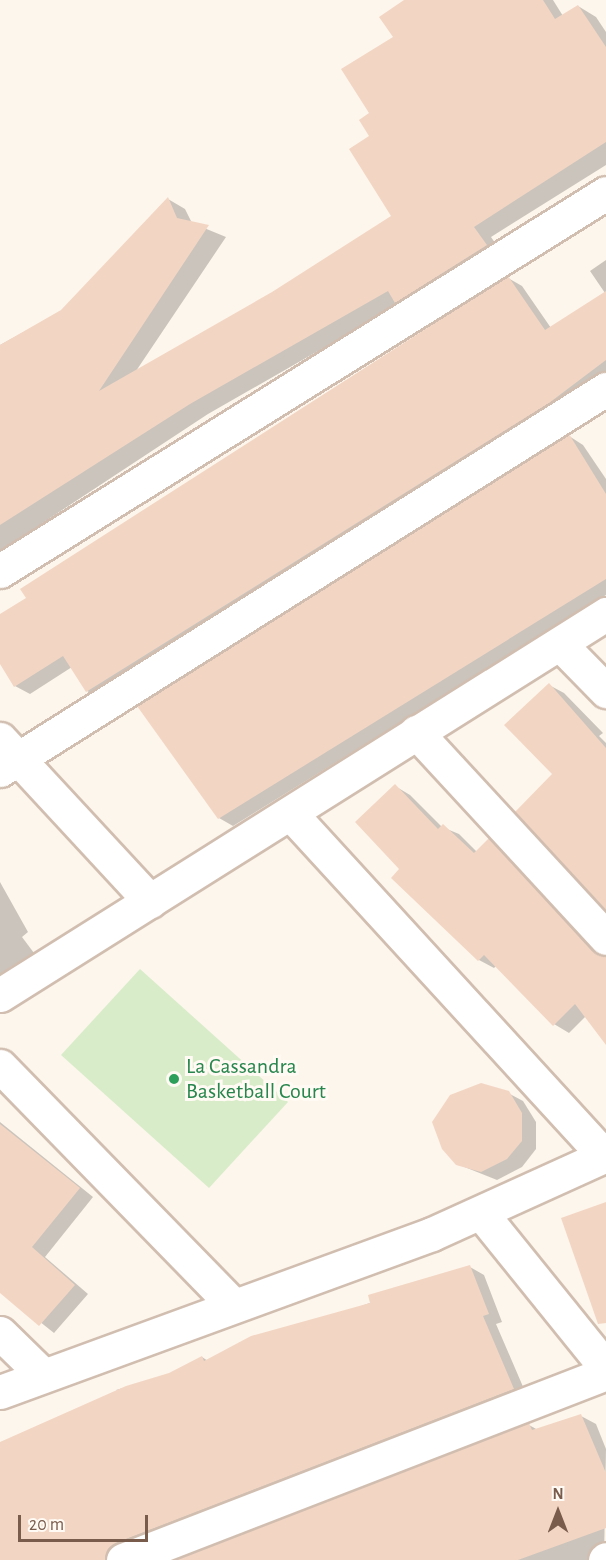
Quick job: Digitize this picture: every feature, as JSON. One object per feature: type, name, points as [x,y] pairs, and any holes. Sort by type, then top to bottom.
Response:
[{"type":"street","points":[[0,570],[606,193]]},
{"type":"street","points":[[150,901],[7,756],[606,389]]},
{"type":"street","points":[[0,996],[606,614]]},
{"type":"street","points":[[560,644],[606,691]]},
{"type":"street","points":[[416,732],[606,938]]},
{"type":"street","points":[[0,1392],[42,1374],[481,1213],[605,1155],[291,814]]},
{"type":"street","points":[[0,1066],[232,1304]]},
{"type":"street","points":[[123,1560],[606,1370],[481,1213]]},
{"type":"street","points":[[0,1333],[42,1374]]},
{"type":"green space","name":"La Cassandra Basketball Court","points":[[140,969],[288,1102],[209,1188],[61,1055]]},
{"type":"building","points":[[404,0],[543,0],[555,19],[578,5],[606,47],[606,142],[474,227],[487,245],[395,303],[388,291],[190,404],[0,525],[0,345],[61,310],[168,197],[177,218],[209,225],[99,391],[272,292],[391,216],[349,149],[369,136],[359,120],[369,113],[341,69],[393,37],[379,17]]},
{"type":"building","points":[[508,276],[545,330],[606,291],[606,360],[549,403],[86,692],[63,656],[14,687],[0,664],[0,614],[26,598],[20,589]]},
{"type":"building","points":[[569,434],[606,494],[606,579],[218,819],[137,706]]},
{"type":"building","points":[[549,683],[606,748],[606,910],[515,812],[552,774],[504,725]]},
{"type":"building","points":[[395,784],[438,829],[443,824],[474,853],[489,838],[592,951],[606,956],[606,1045],[575,1004],[553,1026],[484,955],[478,961],[391,878],[399,869],[355,822]]},
{"type":"building","points":[[481,1083],[509,1091],[522,1113],[522,1141],[507,1159],[481,1172],[456,1165],[442,1149],[432,1122],[450,1095]]},
{"type":"building","points":[[0,1124],[80,1188],[32,1247],[75,1285],[39,1326],[0,1293]]},
{"type":"building","points":[[606,1202],[606,1323],[598,1324],[561,1218]]},
{"type":"building","points":[[470,1265],[489,1314],[483,1316],[514,1389],[116,1543],[108,1549],[105,1560],[0,1560],[0,1442],[126,1386],[169,1373],[202,1356],[204,1361],[251,1336],[370,1303],[368,1295]]},
{"type":"building","points":[[581,1414],[606,1473],[606,1528],[518,1560],[175,1560],[529,1423],[532,1430]]},
{"type":"place","name":"La Cassandra Basketball Court","points":[[174,1079]]}]
